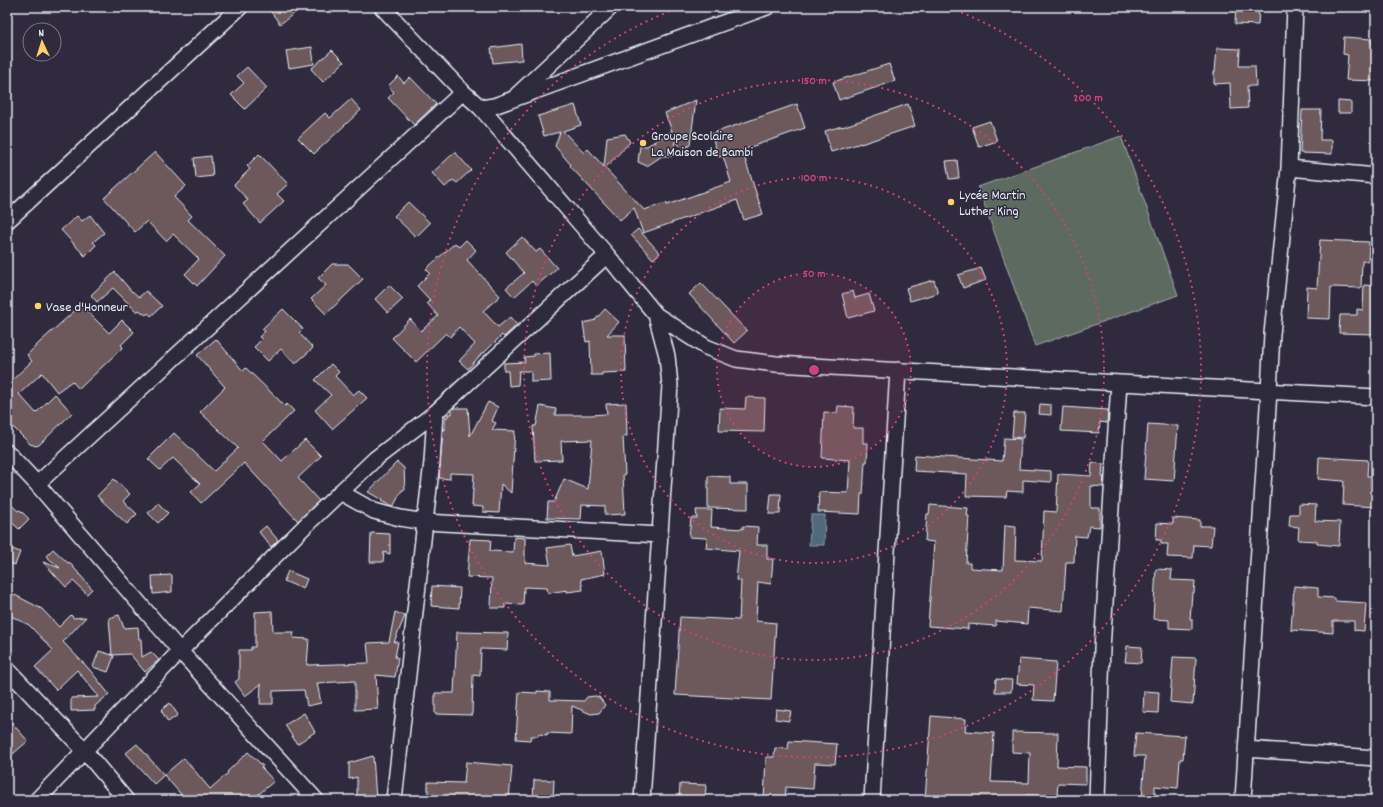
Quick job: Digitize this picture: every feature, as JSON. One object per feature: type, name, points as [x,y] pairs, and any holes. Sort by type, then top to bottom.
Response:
[{"type":"street","points":[[382,7],[462,92],[481,108],[607,255],[656,315],[706,347],[736,359],[776,364],[1376,397]]},
{"type":"street","points":[[512,100],[611,7]]},
{"type":"street","points":[[481,108],[494,106],[512,100],[767,7]]},
{"type":"street","points":[[1243,800],[1272,334],[1289,168],[1295,7]]},
{"type":"street","points":[[7,221],[232,9]]},
{"type":"street","points":[[36,484],[462,92]]},
{"type":"street","points":[[1289,168],[1376,176]]},
{"type":"street","points":[[37,800],[180,652],[340,492],[375,459],[435,413],[607,255]]},
{"type":"street","points":[[642,800],[670,385],[667,356],[656,315]]},
{"type":"street","points":[[872,800],[898,370]]},
{"type":"street","points":[[1097,800],[1102,649],[1120,383]]},
{"type":"street","points":[[394,800],[432,462],[435,413]]},
{"type":"street","points":[[7,452],[180,652],[316,800]]},
{"type":"street","points":[[340,492],[374,511],[400,518],[425,522],[660,535]]},
{"type":"street","points":[[7,669],[84,750],[126,800]]},
{"type":"street","points":[[1246,749],[1376,758]]},
{"type":"green space","points":[[1121,136],[1178,295],[1035,346],[978,187]]},
{"type":"water","points":[[811,515],[825,515],[824,545],[809,545]]},
{"type":"building","points":[[277,7],[303,7],[280,24],[271,12]]},
{"type":"building","points":[[1236,7],[1259,7],[1258,25],[1235,24]]},
{"type":"building","points":[[1344,37],[1371,39],[1371,43],[1376,43],[1376,81],[1346,80],[1348,55],[1343,54]]},
{"type":"building","points":[[521,44],[522,60],[493,63],[491,48]]},
{"type":"building","points":[[312,47],[314,64],[289,68],[286,51]]},
{"type":"building","points":[[1217,48],[1240,49],[1239,66],[1255,66],[1256,86],[1247,86],[1248,108],[1231,109],[1230,83],[1214,84]]},
{"type":"building","points":[[332,50],[344,62],[323,82],[311,69]]},
{"type":"building","points":[[889,64],[895,81],[839,100],[833,82]]},
{"type":"building","points":[[247,67],[267,88],[245,109],[231,95],[244,83],[237,76]]},
{"type":"building","points":[[398,76],[404,83],[410,77],[436,104],[414,125],[388,98],[394,92],[388,86]]},
{"type":"building","points":[[351,99],[361,110],[314,154],[298,138],[325,113],[330,118]]},
{"type":"building","points":[[696,100],[690,145],[683,149],[675,141],[672,156],[662,156],[647,166],[638,162],[640,146],[647,146],[672,131],[665,113]]},
{"type":"building","points":[[1338,101],[1351,102],[1351,113],[1338,113]]},
{"type":"building","points":[[797,104],[805,128],[742,150],[763,214],[744,220],[737,200],[643,233],[634,208],[620,220],[570,166],[571,165],[555,146],[560,132],[544,136],[538,116],[575,105],[581,125],[563,131],[584,153],[588,149],[604,167],[607,137],[625,134],[630,142],[605,168],[644,210],[666,203],[667,205],[731,182],[723,156],[719,157],[711,134]]},
{"type":"building","points":[[908,104],[915,126],[861,144],[831,152],[825,131],[842,127]]},
{"type":"building","points":[[1302,110],[1321,110],[1320,140],[1332,140],[1332,154],[1300,153]]},
{"type":"building","points":[[990,121],[997,141],[979,147],[972,127]]},
{"type":"building","points":[[155,152],[186,186],[174,197],[192,216],[188,220],[225,256],[197,286],[185,274],[199,259],[173,234],[166,241],[147,221],[135,232],[104,198]]},
{"type":"building","points":[[455,152],[471,170],[457,183],[453,180],[445,187],[432,173]]},
{"type":"building","points":[[259,154],[288,184],[277,194],[284,201],[260,223],[243,204],[248,200],[234,185],[250,169],[247,166]]},
{"type":"building","points":[[211,156],[213,176],[196,178],[194,158]]},
{"type":"building","points":[[957,160],[959,178],[949,179],[946,161]]},
{"type":"building","points":[[408,202],[430,223],[416,237],[394,216]]},
{"type":"building","points":[[90,215],[104,233],[93,242],[96,245],[85,256],[61,230],[77,216],[82,221]]},
{"type":"building","points":[[638,229],[660,253],[653,259],[631,235]]},
{"type":"building","points":[[522,237],[536,252],[540,249],[557,268],[536,286],[532,281],[514,297],[506,288],[524,273],[506,252]]},
{"type":"building","points":[[466,240],[476,250],[467,260],[500,296],[483,311],[498,327],[510,317],[517,325],[504,337],[502,335],[484,353],[483,352],[468,369],[459,361],[475,344],[459,327],[450,337],[446,333],[416,362],[392,338],[410,319],[421,331],[438,316],[427,303],[430,300],[417,286],[430,273],[426,269],[455,243],[459,247]]},
{"type":"building","points":[[1320,240],[1369,242],[1368,262],[1362,261],[1361,288],[1331,287],[1330,319],[1306,318],[1307,287],[1317,288]]},
{"type":"building","points":[[332,264],[348,264],[363,279],[326,314],[311,299],[326,285],[318,278]]},
{"type":"building","points":[[981,268],[986,280],[963,288],[958,275]]},
{"type":"building","points":[[115,272],[132,292],[139,297],[146,291],[162,306],[151,316],[148,313],[146,315],[139,310],[137,312],[113,288],[97,302],[91,295]]},
{"type":"building","points":[[934,280],[938,293],[910,301],[906,288]]},
{"type":"building","points":[[701,283],[747,331],[734,343],[689,294]]},
{"type":"building","points":[[389,285],[403,299],[388,313],[375,299]]},
{"type":"building","points":[[1364,285],[1376,286],[1375,334],[1339,333],[1340,315],[1357,315],[1357,309],[1363,310]]},
{"type":"building","points":[[853,291],[855,298],[869,294],[874,311],[848,318],[842,294]]},
{"type":"building","points":[[81,305],[109,333],[122,320],[134,332],[121,345],[123,347],[79,389],[72,381],[57,392],[42,373],[19,394],[36,413],[55,394],[72,413],[39,445],[36,446],[30,444],[7,421],[7,385],[32,361],[27,355]]},
{"type":"building","points":[[283,309],[303,329],[299,333],[313,348],[295,364],[281,349],[268,361],[254,347],[262,339],[259,337],[265,331],[262,329]]},
{"type":"building","points":[[605,309],[619,322],[607,335],[625,335],[626,372],[591,375],[590,341],[586,342],[583,323],[596,320]]},
{"type":"building","points":[[216,339],[243,371],[246,368],[285,406],[287,404],[294,411],[263,441],[282,461],[305,440],[321,456],[298,478],[319,501],[298,521],[244,463],[201,503],[191,492],[200,484],[173,458],[160,470],[148,459],[174,433],[214,471],[238,448],[200,412],[225,387],[197,355]]},
{"type":"building","points":[[550,353],[551,381],[531,382],[531,371],[519,371],[518,385],[509,386],[508,371],[504,371],[504,363],[525,362],[524,357],[534,356],[534,354]]},
{"type":"building","points":[[331,364],[339,372],[335,376],[353,395],[359,390],[367,398],[332,429],[315,410],[331,395],[315,380]]},
{"type":"building","points":[[746,397],[765,398],[764,432],[719,431],[720,408],[745,409]]},
{"type":"building","points":[[488,402],[498,407],[492,421],[496,423],[492,430],[515,431],[511,493],[501,484],[499,513],[483,512],[483,507],[472,506],[474,474],[450,473],[450,479],[439,478],[443,429],[445,430],[445,417],[448,417],[448,414],[452,414],[452,409],[454,408],[468,408],[470,436]]},
{"type":"building","points":[[626,403],[627,436],[623,436],[625,514],[605,515],[605,506],[582,505],[581,519],[547,518],[548,502],[554,502],[564,479],[588,489],[592,440],[561,441],[562,460],[535,461],[533,426],[536,426],[540,406],[556,409],[555,415],[589,415],[607,414],[606,404]]},
{"type":"building","points":[[1040,404],[1051,405],[1051,415],[1039,414]]},
{"type":"building","points":[[838,406],[854,407],[853,428],[863,428],[863,443],[868,443],[863,494],[861,494],[860,514],[818,512],[819,492],[848,493],[850,460],[822,458],[824,412],[837,413]]},
{"type":"building","points":[[1063,407],[1108,410],[1107,423],[1100,422],[1099,433],[1061,431]]},
{"type":"building","points":[[1014,413],[1025,413],[1023,438],[1012,437]]},
{"type":"building","points":[[1148,424],[1178,426],[1174,481],[1144,479]]},
{"type":"building","points":[[1004,438],[1021,439],[1019,469],[1051,471],[1051,482],[1023,480],[1023,492],[1007,491],[1006,497],[966,496],[967,474],[914,471],[915,455],[1002,461]]},
{"type":"building","points":[[1319,457],[1368,460],[1367,476],[1376,476],[1376,507],[1343,505],[1344,481],[1318,479]]},
{"type":"building","points":[[397,462],[404,468],[405,490],[402,490],[393,507],[368,492]]},
{"type":"building","points":[[1092,463],[1103,464],[1103,487],[1091,486],[1091,508],[1100,508],[1100,527],[1089,526],[1087,537],[1075,536],[1074,562],[1066,562],[1063,611],[1028,608],[1027,624],[996,621],[996,626],[968,624],[968,629],[928,626],[934,542],[925,541],[927,514],[929,514],[930,505],[968,508],[967,516],[969,516],[966,563],[970,563],[970,568],[1003,570],[1005,525],[1016,526],[1015,560],[1042,561],[1044,511],[1056,512],[1058,474],[1091,476]]},
{"type":"building","points":[[708,476],[730,477],[730,484],[748,484],[748,509],[708,508]]},
{"type":"building","points":[[114,479],[130,494],[123,501],[137,514],[127,524],[97,496]]},
{"type":"building","points":[[771,494],[781,494],[780,514],[769,514]]},
{"type":"building","points":[[7,501],[18,511],[20,510],[29,519],[19,529],[7,518]]},
{"type":"building","points":[[158,503],[168,513],[158,523],[148,513]]},
{"type":"building","points":[[1299,504],[1316,505],[1315,521],[1340,522],[1339,546],[1317,544],[1317,541],[1298,540],[1299,527],[1289,526],[1290,514],[1299,514]]},
{"type":"building","points":[[696,510],[712,510],[711,527],[743,529],[743,526],[758,527],[757,545],[767,545],[767,559],[773,559],[771,584],[758,582],[756,621],[776,623],[771,700],[675,695],[680,617],[739,620],[741,581],[736,580],[739,551],[706,548],[707,538],[689,537],[691,518],[697,518]]},
{"type":"building","points":[[1173,518],[1200,520],[1200,526],[1213,526],[1211,546],[1194,545],[1193,558],[1167,557],[1168,544],[1161,544],[1161,540],[1156,540],[1157,523],[1173,524]]},
{"type":"building","points":[[266,526],[278,540],[271,547],[259,532]]},
{"type":"building","points":[[371,533],[390,534],[390,554],[384,552],[383,562],[370,562]]},
{"type":"building","points":[[514,537],[525,538],[525,563],[550,565],[547,548],[570,545],[572,556],[602,551],[605,574],[581,579],[583,590],[567,592],[567,590],[548,593],[547,588],[524,587],[523,605],[505,604],[505,608],[491,608],[492,578],[467,577],[470,539],[491,540],[490,551],[513,552]]},
{"type":"building","points":[[7,547],[20,552],[15,565],[7,562]]},
{"type":"building","points":[[53,549],[68,563],[69,562],[92,589],[87,594],[73,581],[66,587],[43,562],[60,568],[46,556]]},
{"type":"building","points":[[1156,569],[1172,570],[1171,580],[1195,581],[1194,593],[1192,593],[1190,619],[1192,619],[1192,629],[1169,628],[1169,620],[1153,619]]},
{"type":"building","points":[[288,571],[307,579],[303,589],[284,581]]},
{"type":"building","points":[[172,575],[172,592],[153,594],[152,576]]},
{"type":"building","points":[[432,586],[460,588],[459,608],[431,606]]},
{"type":"building","points":[[1294,586],[1318,588],[1318,597],[1335,598],[1335,601],[1366,603],[1364,631],[1354,630],[1354,621],[1333,621],[1333,633],[1291,630]]},
{"type":"building","points":[[13,594],[42,609],[59,627],[71,615],[74,618],[86,617],[63,642],[89,669],[109,694],[95,706],[95,710],[71,711],[71,698],[99,697],[77,670],[56,690],[35,667],[53,650],[29,625],[7,614],[7,606]]},
{"type":"building","points":[[272,611],[273,632],[294,632],[293,638],[309,639],[307,665],[369,663],[367,643],[389,642],[395,612],[405,616],[394,642],[398,642],[395,657],[398,658],[395,677],[376,675],[378,709],[355,710],[355,681],[317,683],[321,703],[307,706],[304,690],[273,691],[273,704],[260,704],[261,684],[245,696],[235,682],[239,679],[239,650],[251,650],[251,647],[255,647],[255,612]]},
{"type":"building","points":[[119,615],[124,628],[138,627],[139,639],[141,639],[142,657],[151,652],[159,660],[145,672],[130,654],[112,655],[109,618]]},
{"type":"building","points":[[457,632],[508,633],[507,650],[481,649],[480,676],[473,675],[472,715],[435,714],[435,693],[454,693]]},
{"type":"building","points":[[1127,646],[1142,647],[1141,663],[1125,662]]},
{"type":"building","points":[[99,651],[114,656],[108,672],[93,667]]},
{"type":"building","points":[[1173,657],[1196,658],[1193,704],[1170,702]]},
{"type":"building","points":[[1019,659],[1056,662],[1053,701],[1033,700],[1034,685],[1017,684]]},
{"type":"building","points":[[996,679],[1012,680],[1011,692],[995,692]]},
{"type":"building","points":[[537,691],[550,692],[550,700],[584,701],[587,697],[595,696],[599,697],[605,705],[599,713],[591,714],[572,706],[571,734],[547,733],[547,735],[539,734],[538,736],[531,736],[530,740],[516,739],[519,692],[537,693]]},
{"type":"building","points":[[1144,691],[1159,692],[1158,713],[1143,712]]},
{"type":"building","points":[[170,703],[178,715],[168,722],[161,710]]},
{"type":"building","points":[[776,709],[791,711],[789,721],[775,719]]},
{"type":"building","points":[[304,713],[315,732],[297,744],[285,725]]},
{"type":"building","points":[[931,716],[966,719],[965,731],[994,733],[991,782],[1029,783],[1030,753],[1012,752],[1012,732],[1058,733],[1057,766],[1086,767],[1086,784],[1058,783],[1057,796],[1026,795],[1026,800],[925,800]]},
{"type":"building","points":[[9,720],[28,741],[7,759]]},
{"type":"building","points":[[1136,733],[1185,736],[1183,759],[1180,759],[1178,788],[1155,786],[1155,800],[1142,800],[1145,756],[1134,756]]},
{"type":"building","points":[[789,741],[837,744],[835,764],[815,763],[813,789],[786,787],[785,800],[764,800],[766,757],[774,757],[775,748],[788,749]]},
{"type":"building","points":[[137,744],[164,775],[154,784],[126,753]]},
{"type":"building","points":[[248,752],[263,766],[261,767],[274,781],[252,800],[186,800],[164,775],[184,758],[210,789]]},
{"type":"building","points":[[373,756],[376,800],[357,800],[357,777],[349,779],[349,763]]},
{"type":"building","points":[[466,762],[512,766],[509,800],[428,800],[428,782],[464,783]]},
{"type":"building","points":[[534,780],[554,780],[553,800],[533,800]]},
{"type":"building","points":[[680,784],[706,785],[705,800],[679,800]]},
{"type":"place","name":"Groupe Scolaire La Maison de Bambi","points":[[643,143]]},
{"type":"place","name":"Lycée Martin Luther King","points":[[951,202]]},
{"type":"place","name":"Vase d'Honneur","points":[[38,306]]}]
